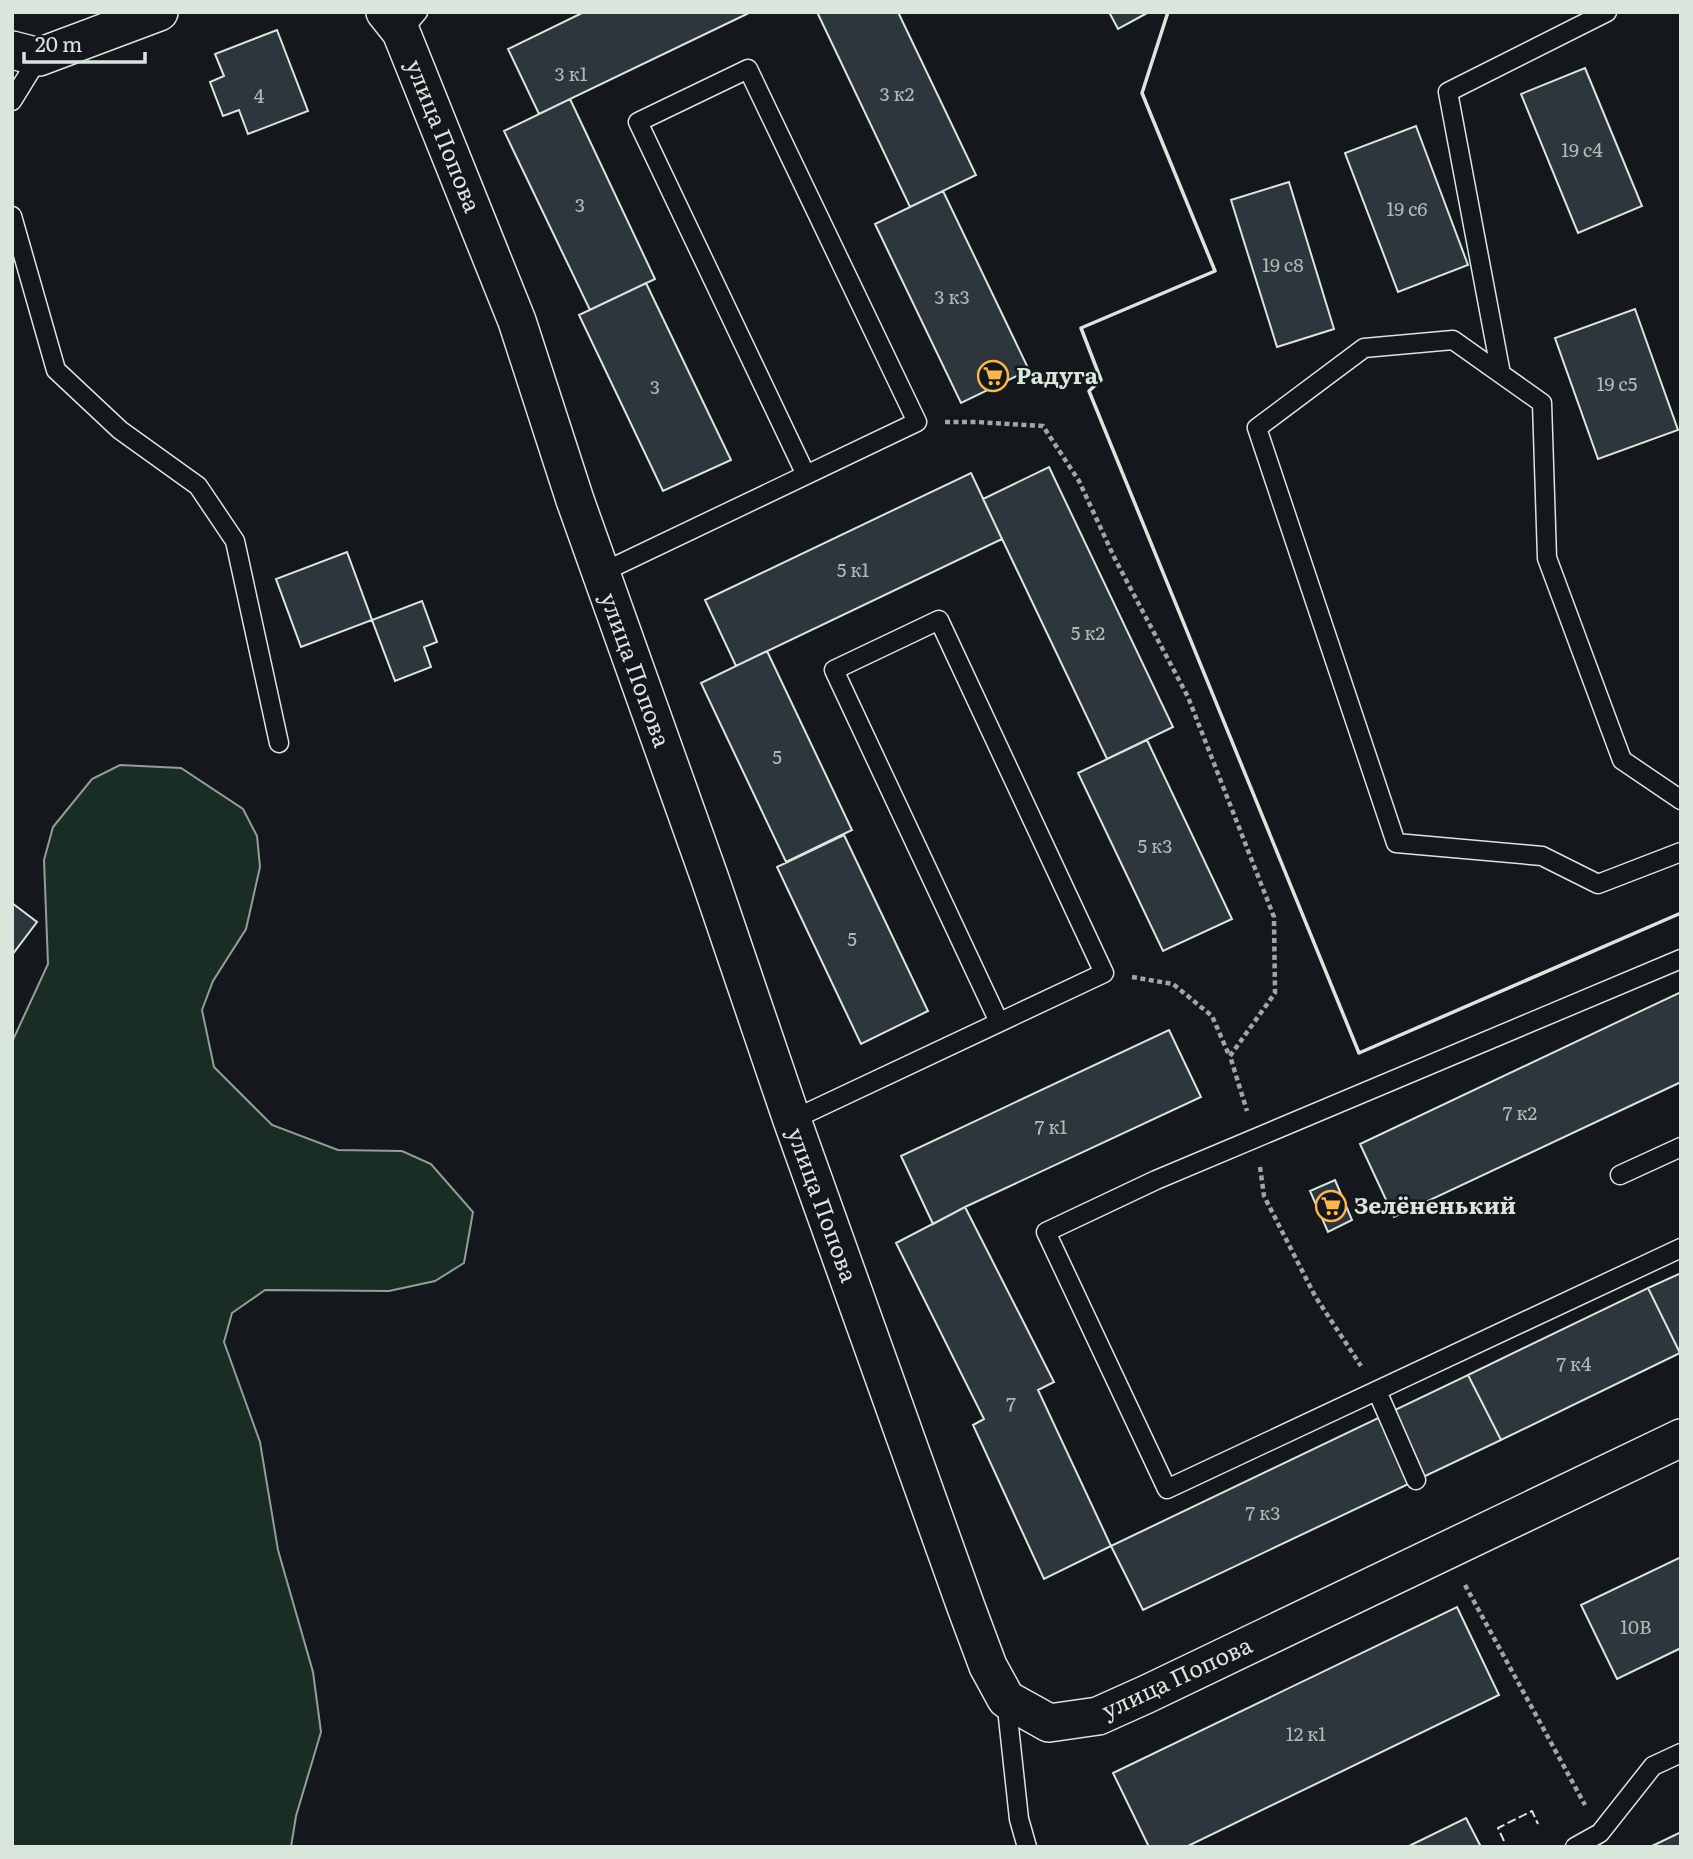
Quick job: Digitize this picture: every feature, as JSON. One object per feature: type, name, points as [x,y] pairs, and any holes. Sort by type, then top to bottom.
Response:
[{"type":"street","points":[[26,53],[159,12]]},
{"type":"street","name":"улица Попова","points":[[401,19],[517,321],[575,500],[965,1607],[988,1666],[1006,1699],[1049,1723],[1098,1716],[1681,1438]]},
{"type":"lane","points":[[1502,374],[1448,92],[1607,12]]},
{"type":"lane","points":[[12,101],[26,53]]},
{"type":"lane","points":[[601,573],[917,422],[748,69],[638,122],[806,475]]},
{"type":"lane","points":[[12,216],[56,370],[120,430],[198,486],[235,541],[279,743]]},
{"type":"lane","points":[[1681,800],[1622,760],[1547,558],[1542,403],[1453,340],[1364,348],[1256,428],[1396,844],[1542,856],[1598,884],[1681,852]]},
{"type":"lane","points":[[792,1120],[1104,973],[939,621],[834,670],[999,1022]]},
{"type":"lane","points":[[1681,958],[1156,1180],[1046,1232],[1167,1489],[1681,1248]]},
{"type":"lane","points":[[1620,1175],[1681,1146]]},
{"type":"lane","points":[[1377,1391],[1416,1480]]},
{"type":"lane","points":[[1006,1699],[1019,1819],[1027,1847]]},
{"type":"lane","points":[[1575,1847],[1601,1833],[1653,1766],[1681,1753]]},
{"type":"path","points":[[917,422],[1043,426],[1079,481],[1115,559],[1188,697],[1274,918],[1275,992],[1230,1056]]},
{"type":"path","points":[[1104,973],[1173,984],[1212,1016],[1230,1056],[1255,1138],[1264,1196],[1315,1296],[1377,1391]]},
{"type":"path","points":[[1446,1550],[1601,1833]]},
{"type":"green space","points":[[120,765],[181,768],[243,809],[257,836],[260,867],[246,929],[213,981],[202,1010],[214,1067],[272,1125],[338,1150],[402,1151],[431,1164],[473,1212],[464,1263],[435,1281],[389,1291],[265,1290],[232,1313],[224,1342],[260,1442],[278,1550],[313,1672],[321,1732],[296,1816],[291,1847],[12,1847],[12,1042],[48,964],[44,860],[53,827],[92,779]]},
{"type":"building","points":[[584,12],[751,12],[539,114],[508,49]]},
{"type":"building","points":[[817,12],[898,12],[976,175],[910,207]]},
{"type":"building","points":[[1109,12],[1149,12],[1118,29]]},
{"type":"building","points":[[277,30],[308,111],[248,134],[239,110],[223,116],[210,82],[224,76],[215,54]]},
{"type":"building","points":[[1585,68],[1642,206],[1578,233],[1521,94]]},
{"type":"building","points":[[570,99],[655,279],[590,310],[504,131]]},
{"type":"building","points":[[1416,126],[1468,265],[1398,292],[1345,153]]},
{"type":"building","points":[[1289,182],[1334,329],[1277,347],[1231,200]]},
{"type":"building","points":[[943,191],[1029,370],[961,403],[875,224]]},
{"type":"building","points":[[646,283],[731,460],[663,491],[579,315]]},
{"type":"building","points":[[1635,309],[1678,430],[1598,459],[1555,338]]},
{"type":"building","points":[[1049,467],[1173,727],[1107,759],[983,499]]},
{"type":"building","points":[[971,473],[1002,539],[736,666],[705,600]]},
{"type":"building","points":[[347,552],[372,620],[301,647],[276,579]]},
{"type":"building","points":[[422,601],[437,642],[424,647],[431,667],[395,681],[372,620]]},
{"type":"building","points":[[767,651],[852,830],[786,862],[701,683]]},
{"type":"building","points":[[1147,740],[1232,919],[1163,951],[1078,773]]},
{"type":"building","points":[[844,835],[928,1011],[861,1044],[777,867]]},
{"type":"building","points":[[12,903],[37,922],[12,955]]},
{"type":"building","points":[[1681,992],[1681,1082],[1394,1217],[1360,1144]]},
{"type":"building","points":[[1169,1030],[1201,1097],[933,1224],[901,1156]]},
{"type":"building","name":"Зелёненький","points":[[1335,1180],[1352,1220],[1328,1232],[1310,1191]]},
{"type":"building","points":[[965,1207],[1054,1382],[1038,1390],[1111,1546],[1044,1579],[973,1425],[984,1419],[896,1243]]},
{"type":"building","points":[[1681,1273],[1681,1353],[1680,1353],[1648,1288]]},
{"type":"building","points":[[1648,1288],[1680,1353],[1501,1440],[1468,1375]]},
{"type":"building","points":[[1468,1375],[1501,1440],[1143,1610],[1111,1546]]},
{"type":"building","points":[[1681,1557],[1681,1648],[1617,1679],[1581,1605]]},
{"type":"building","points":[[1457,1607],[1499,1695],[1186,1847],[1149,1847],[1113,1773]]},
{"type":"building","points":[[1466,1818],[1481,1847],[1407,1847]]},
{"type":"building","points":[[1681,1832],[1681,1847],[1650,1847]]},
{"type":"fence","points":[[1504,1841],[1498,1828],[1532,1811],[1538,1824]]},
{"type":"wall","points":[[1168,12],[1142,93],[1215,271],[1081,328],[1101,380],[1089,391],[1359,1053],[1681,913]]},
{"type":"place","name":"Радуга","points":[[993,376]]},
{"type":"place","name":"Зелёненький","points":[[1331,1206]]}]
